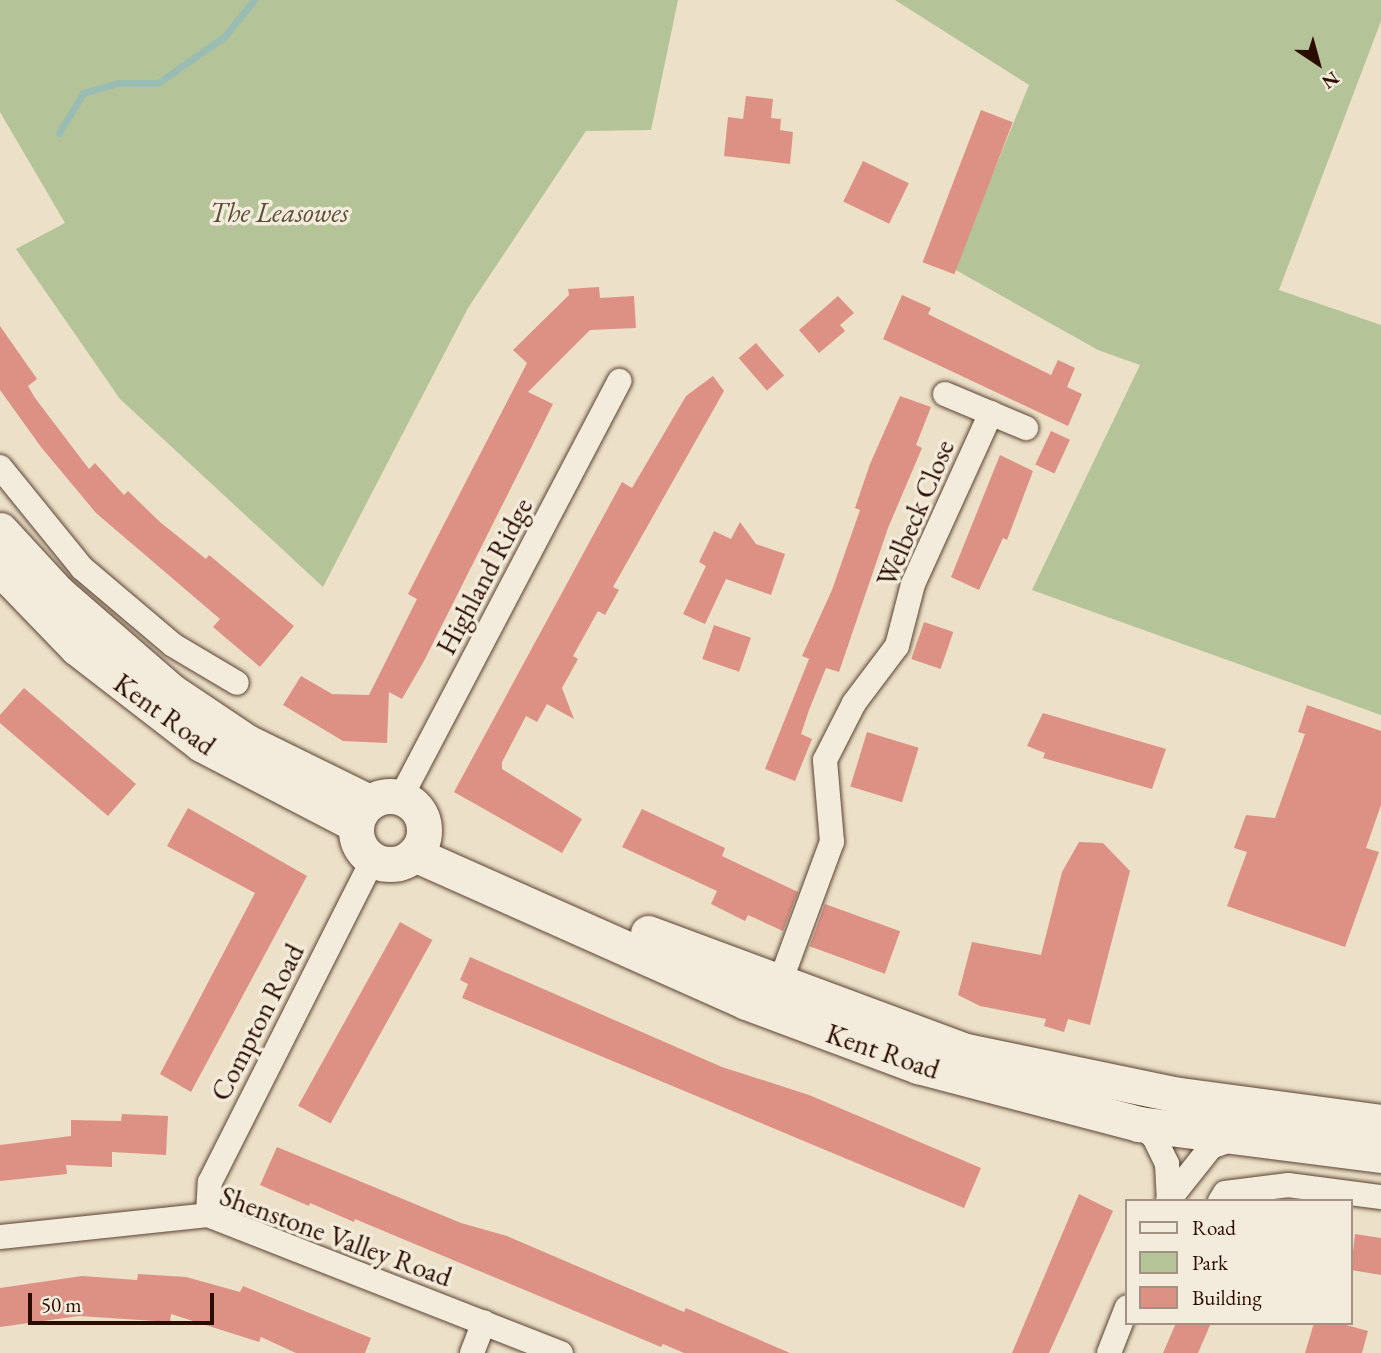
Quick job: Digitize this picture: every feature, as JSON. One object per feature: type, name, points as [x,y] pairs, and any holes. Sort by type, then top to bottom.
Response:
[{"type":"main road","name":"Kent Road","points":[[0,530],[57,592],[171,691],[211,719],[375,808]]},
{"type":"main road","name":"Kent Road","points":[[0,568],[78,648],[192,737],[236,765],[375,808],[418,811],[419,844]]},
{"type":"main road","points":[[375,808],[362,851],[373,860],[387,864],[419,844]]},
{"type":"main road","name":"Kent Road","points":[[419,844],[779,985],[966,1051],[1047,1070],[1179,1095],[1381,1122]]},
{"type":"main road","name":"Kent Road","points":[[419,844],[746,1002],[918,1066],[1139,1124],[1381,1156]]},
{"type":"street","name":"Highland Ridge","points":[[375,808],[619,381]]},
{"type":"street","points":[[945,394],[1026,428]]},
{"type":"street","name":"Welbeck Close","points":[[779,985],[832,842],[825,760],[853,703],[897,646],[913,584],[991,413]]},
{"type":"street","points":[[0,467],[82,568],[173,645],[237,683]]},
{"type":"street","points":[[57,592],[82,568]]},
{"type":"street","name":"Compton Road","points":[[208,1216],[210,1182],[373,860]]},
{"type":"street","points":[[1139,1124],[1154,1137],[1167,1164],[1169,1199]]},
{"type":"street","points":[[1169,1199],[1211,1147],[1236,1138]]},
{"type":"street","points":[[1221,1199],[1225,1193],[1288,1185],[1381,1197]]},
{"type":"street","name":"Shenstone Valley Road","points":[[0,1237],[208,1216],[561,1353]]},
{"type":"street","points":[[1109,1353],[1126,1310]]},
{"type":"street","points":[[472,1353],[484,1322]]},
{"type":"green space","name":"The Leasowes","points":[[0,0],[678,0],[651,130],[586,131],[468,308],[323,587],[120,399],[16,249],[65,223],[0,112]]},
{"type":"green space","points":[[895,0],[1381,0],[1381,21],[1279,290],[1381,325],[1381,715],[1032,590],[1140,365],[1098,350],[954,269],[1029,85]]},
{"type":"building","points":[[746,96],[773,99],[771,118],[781,119],[780,130],[793,132],[790,164],[724,156],[728,117],[743,119]]},
{"type":"building","points":[[981,110],[1013,122],[954,274],[923,262]]},
{"type":"building","points":[[863,161],[909,183],[889,224],[843,201]]},
{"type":"building","points":[[599,287],[600,298],[634,296],[636,328],[590,330],[528,392],[553,404],[424,661],[402,699],[389,692],[387,743],[343,741],[283,705],[301,676],[332,694],[369,695],[417,599],[408,594],[527,363],[513,350],[569,295],[568,289]]},
{"type":"building","points":[[902,295],[931,308],[928,314],[1051,375],[1058,360],[1075,368],[1067,387],[1082,394],[1068,426],[883,339]]},
{"type":"building","points":[[838,296],[854,313],[840,325],[845,331],[819,353],[799,330]]},
{"type":"building","points":[[0,326],[37,379],[28,386],[35,398],[89,469],[95,463],[124,495],[128,491],[160,522],[206,559],[209,555],[294,626],[260,667],[213,627],[220,619],[96,513],[41,447],[0,390]]},
{"type":"building","points":[[756,343],[784,375],[767,391],[739,358]]},
{"type":"building","points":[[713,376],[724,391],[613,587],[619,590],[605,615],[598,611],[573,656],[578,659],[562,688],[574,719],[547,704],[537,722],[526,716],[502,762],[502,769],[582,819],[562,853],[454,792],[622,482],[632,488],[686,396]]},
{"type":"building","points":[[900,396],[931,407],[916,445],[922,448],[888,528],[839,672],[826,668],[809,710],[801,734],[812,739],[795,781],[765,769],[809,659],[802,656],[832,590],[860,510],[855,508],[870,464]]},
{"type":"building","points":[[1051,431],[1070,440],[1054,473],[1035,465]]},
{"type":"building","points":[[1000,455],[1033,471],[1007,540],[1003,538],[979,590],[951,577]]},
{"type":"building","points":[[740,522],[756,544],[785,554],[771,595],[726,579],[705,624],[683,614],[706,566],[699,562],[714,531],[731,539]]},
{"type":"building","points":[[924,622],[953,632],[941,669],[911,659]]},
{"type":"building","points":[[714,625],[751,638],[739,672],[702,659]]},
{"type":"building","points":[[24,688],[136,784],[108,816],[0,723],[0,715]]},
{"type":"building","points":[[1307,705],[1381,731],[1381,805],[1366,848],[1379,852],[1345,947],[1227,906],[1247,852],[1234,848],[1246,815],[1275,818],[1305,734],[1298,732]]},
{"type":"building","points":[[1043,713],[1166,749],[1152,789],[1043,758],[1045,753],[1027,746]]},
{"type":"building","points":[[867,732],[919,748],[902,802],[850,787]]},
{"type":"building","points":[[188,808],[307,876],[191,1092],[160,1074],[255,893],[167,846]]},
{"type":"building","points":[[642,809],[725,848],[722,856],[798,892],[783,931],[748,915],[745,921],[711,904],[717,891],[622,847]]},
{"type":"building","points":[[1079,842],[1103,843],[1130,871],[1090,1025],[1068,1019],[1064,1032],[1044,1026],[1046,1019],[980,1006],[958,995],[972,942],[1041,955],[1062,872]]},
{"type":"building","points":[[825,904],[900,931],[885,974],[810,946]]},
{"type":"building","points":[[400,922],[432,940],[331,1124],[298,1106]]},
{"type":"building","points":[[470,957],[722,1067],[809,1095],[981,1168],[964,1208],[462,998],[468,984],[460,980]]},
{"type":"building","points":[[122,1114],[168,1116],[166,1155],[112,1152],[112,1167],[66,1165],[67,1174],[0,1181],[0,1145],[71,1136],[71,1120],[121,1121]]},
{"type":"building","points":[[277,1147],[461,1223],[507,1236],[684,1312],[686,1308],[790,1353],[684,1353],[663,1344],[661,1347],[355,1219],[354,1222],[310,1203],[309,1206],[260,1185]]},
{"type":"building","points":[[1079,1194],[1113,1211],[1049,1353],[1012,1353]]},
{"type":"building","points":[[1355,1234],[1381,1238],[1381,1275],[1353,1270]]},
{"type":"building","points":[[138,1274],[186,1277],[240,1292],[243,1286],[371,1338],[365,1353],[296,1353],[261,1337],[259,1342],[171,1314],[170,1322],[79,1316],[0,1327],[0,1288],[82,1276],[137,1280]]},
{"type":"building","points":[[1175,1325],[1210,1325],[1198,1353],[1163,1353]]},
{"type":"building","points":[[1313,1325],[1346,1325],[1368,1331],[1362,1353],[1305,1353]]},
{"type":"waterway","points":[[59,133],[83,93],[119,83],[158,83],[224,37],[254,0]]}]
